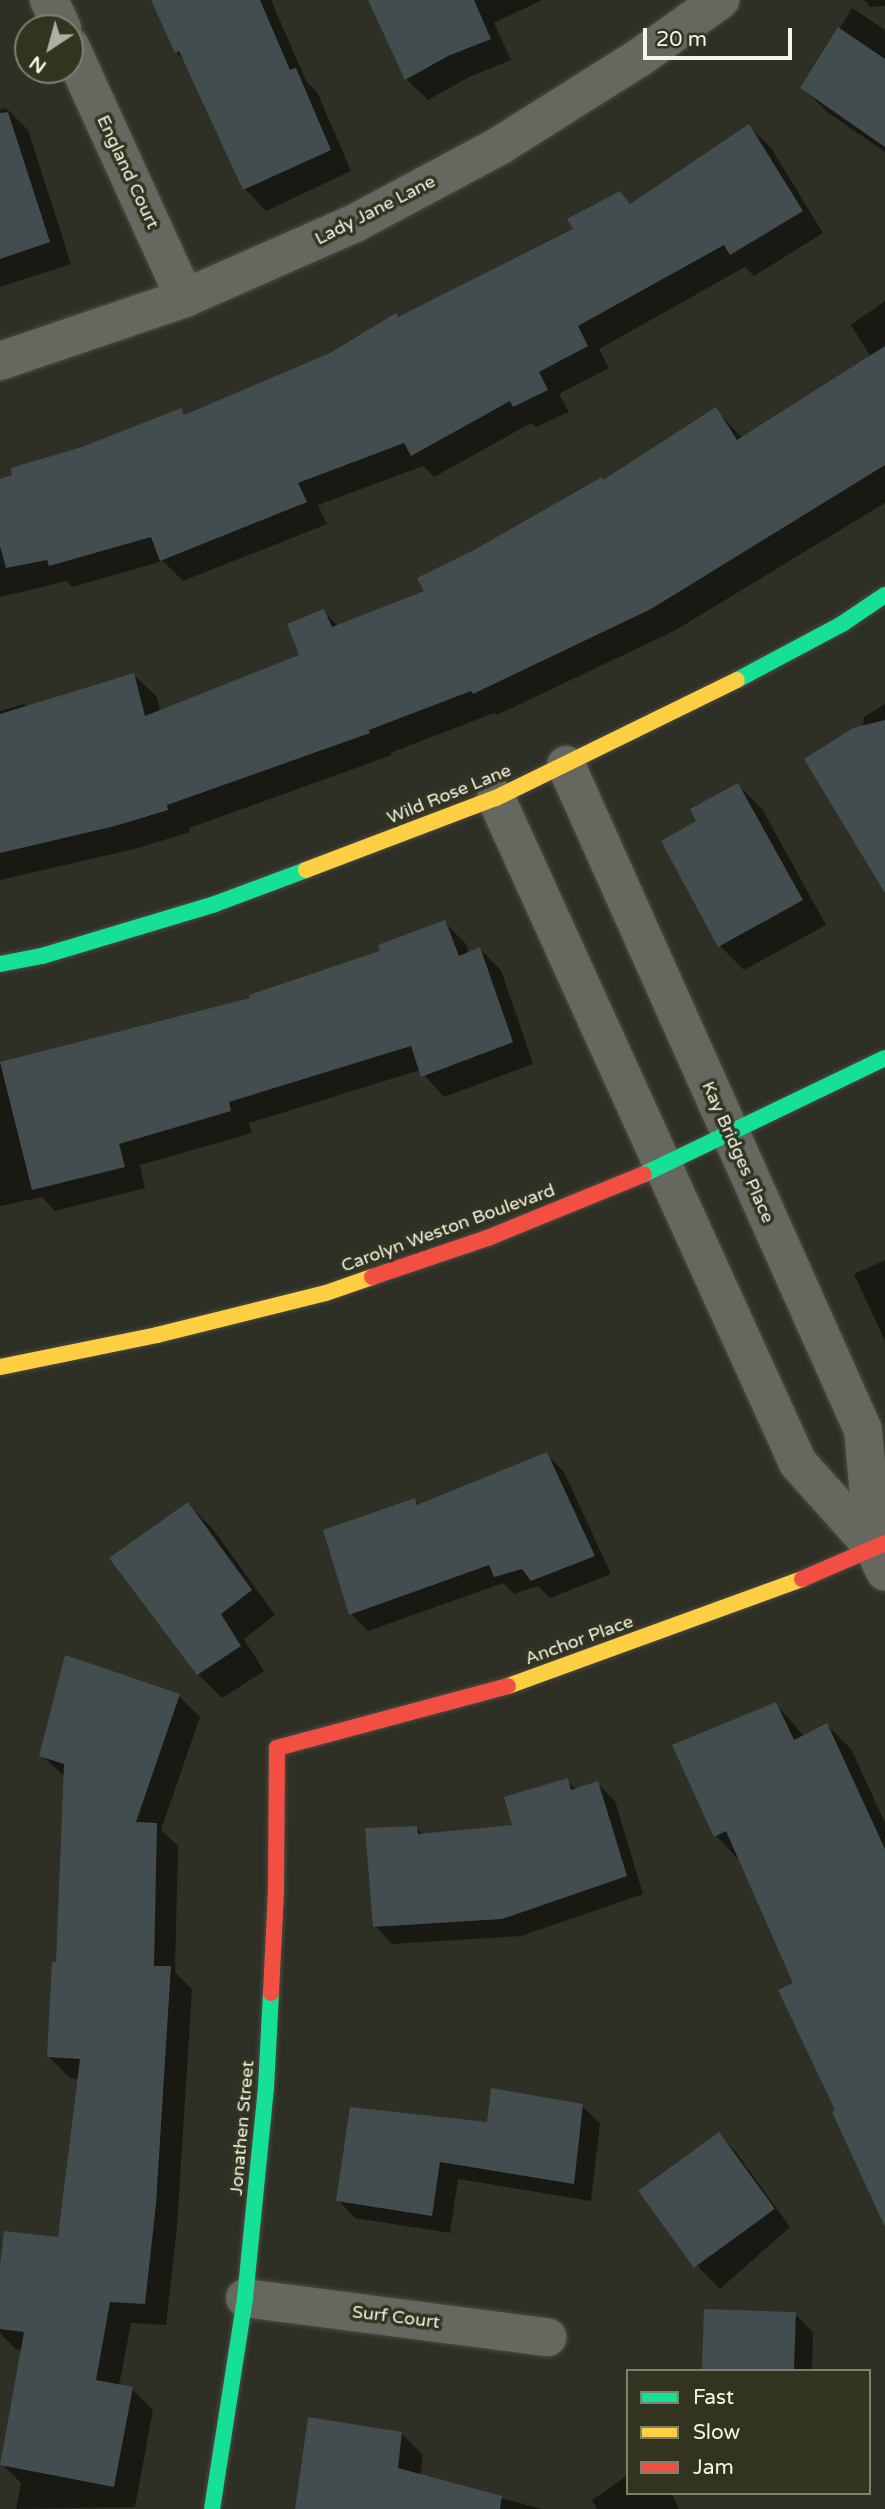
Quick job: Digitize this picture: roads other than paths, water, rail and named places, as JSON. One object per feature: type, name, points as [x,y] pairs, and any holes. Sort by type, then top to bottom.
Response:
[{"type":"street","name":"Lady Jane Lane","points":[[0,361],[185,298],[355,223],[499,146],[639,58],[720,0]]},
{"type":"street","name":"England Court","points":[[84,77],[185,298]]},
{"type":"street","name":"Wild Rose Lane","points":[[0,964],[42,956],[215,904],[496,798],[688,706],[842,624],[885,595]]},
{"type":"street","name":"Kay Bridges Place","points":[[566,765],[863,1430],[881,1554]]},
{"type":"street","points":[[496,798],[798,1463],[881,1554]]},
{"type":"street","name":"Carolyn Weston Boulevard","points":[[0,1367],[158,1335],[326,1293],[490,1237],[662,1166],[885,1058]]},
{"type":"street","name":"Anchor Place","points":[[277,1748],[509,1686],[881,1554]]},
{"type":"street","name":"Jonathen Street","points":[[212,2509],[245,2298],[266,2088],[276,1891],[277,1748]]},
{"type":"street","name":"Surf Court","points":[[245,2298],[547,2337]]}]
